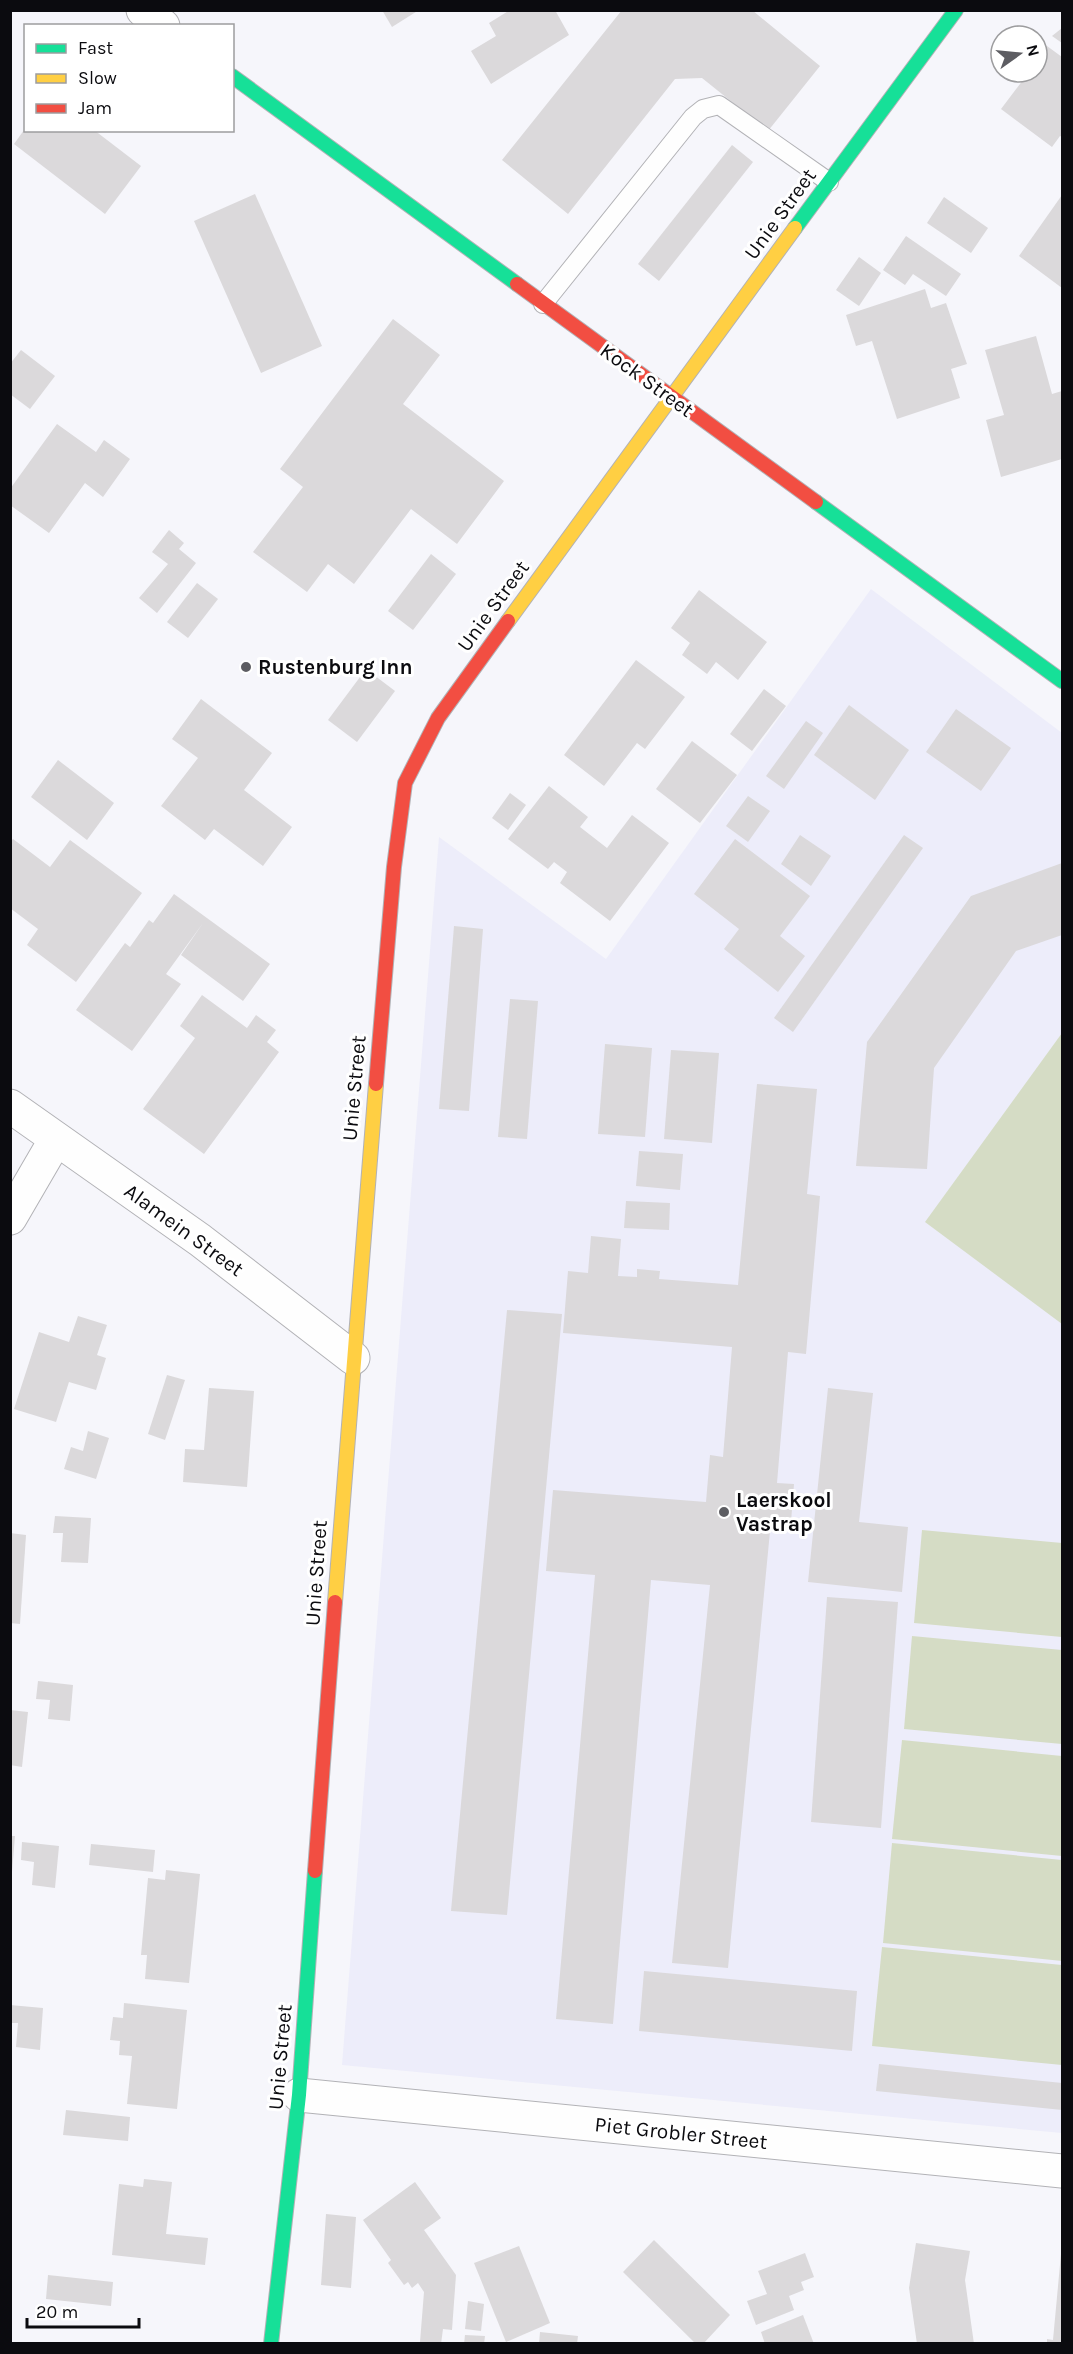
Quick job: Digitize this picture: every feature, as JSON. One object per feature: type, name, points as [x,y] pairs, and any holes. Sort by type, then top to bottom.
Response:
[{"type":"street","points":[[143,10],[160,24]]},
{"type":"street","name":"Unie Street","points":[[272,2343],[299,2095],[353,1358],[393,867],[405,783],[438,718],[670,397],[956,10]]},
{"type":"street","name":"Kock Street","points":[[234,77],[1062,681]]},
{"type":"street","name":"Alamein Street","points":[[10,1106],[200,1240],[353,1358]]},
{"type":"street","points":[[10,1218],[56,1139]]},
{"type":"street","name":"Piet Grobler Street","points":[[299,2095],[1062,2171]]},
{"type":"lane","points":[[543,304],[693,117],[703,109],[718,105],[829,182]]},
{"type":"shaded area","name":"Laerskool Vastrap","points":[[871,589],[1062,733],[1062,2133],[342,2065],[439,837],[606,959]]},
{"type":"green space","points":[[1062,1033],[1062,1324],[925,1222]]},
{"type":"green space","points":[[922,1530],[1062,1543],[1062,1637],[914,1623]]},
{"type":"green space","points":[[912,1636],[1062,1650],[1062,1744],[904,1729]]},
{"type":"green space","points":[[902,1740],[1062,1756],[1062,1856],[892,1839]]},
{"type":"green space","points":[[892,1843],[1062,1860],[1062,1961],[883,1943]]},
{"type":"green space","points":[[882,1947],[1062,1965],[1062,2065],[872,2046]]},
{"type":"building","points":[[382,10],[419,10],[392,27]]},
{"type":"building","points":[[510,10],[555,10],[569,35],[491,84],[471,51],[496,36],[489,23]]},
{"type":"building","points":[[622,10],[752,10],[820,66],[768,131],[702,78],[675,79],[568,214],[502,160]]},
{"type":"building","points":[[1062,28],[1062,43],[1052,36]]},
{"type":"building","points":[[1049,47],[1062,57],[1062,137],[1060,136],[1052,147],[1001,109],[1020,84],[1049,84]]},
{"type":"building","points":[[24,130],[24,132],[97,132],[141,166],[105,214],[14,144]]},
{"type":"building","points":[[732,145],[753,162],[659,281],[638,264]]},
{"type":"building","points":[[255,194],[322,346],[261,373],[194,221]]},
{"type":"building","points":[[1062,195],[1062,288],[1019,256]]},
{"type":"building","points":[[944,197],[988,228],[971,253],[927,223]]},
{"type":"building","points":[[906,236],[961,274],[946,296],[913,274],[905,285],[883,270]]},
{"type":"building","points":[[859,257],[881,273],[859,306],[836,290]]},
{"type":"building","points":[[925,289],[931,308],[946,303],[967,364],[951,369],[960,398],[897,419],[872,341],[856,346],[846,315]]},
{"type":"building","points":[[393,319],[440,355],[403,404],[504,481],[457,544],[411,509],[354,584],[328,564],[307,592],[253,552],[303,487],[280,469]]},
{"type":"building","points":[[1036,336],[1052,394],[1062,391],[1062,459],[1001,477],[986,420],[1004,415],[985,350]]},
{"type":"building","points":[[21,350],[55,376],[30,409],[10,394],[10,364]]},
{"type":"building","points":[[57,424],[96,452],[104,440],[130,459],[103,497],[85,483],[49,533],[10,505],[10,489]]},
{"type":"building","points":[[169,530],[184,543],[179,549],[196,563],[157,613],[139,598],[168,564],[152,552]]},
{"type":"building","points":[[431,554],[456,574],[413,630],[388,611]]},
{"type":"building","points":[[197,583],[218,599],[188,638],[167,622]]},
{"type":"building","points":[[699,590],[767,642],[738,680],[716,662],[707,674],[682,655],[690,643],[671,628]]},
{"type":"building","points":[[636,660],[685,697],[645,749],[637,743],[604,786],[564,755]]},
{"type":"building","points":[[366,669],[395,691],[357,742],[328,720]]},
{"type":"building","points":[[764,689],[786,706],[752,751],[730,734]]},
{"type":"building","points":[[201,699],[272,753],[244,790],[292,827],[263,866],[214,829],[205,840],[161,806],[198,758],[172,739]]},
{"type":"building","points":[[849,705],[909,750],[875,800],[814,755]]},
{"type":"building","points":[[956,709],[1011,748],[981,791],[926,752]]},
{"type":"building","points":[[806,721],[823,733],[784,789],[766,776]]},
{"type":"building","points":[[692,741],[737,775],[700,823],[656,789]]},
{"type":"building","points":[[58,760],[114,803],[87,840],[31,797]]},
{"type":"building","points":[[549,786],[588,817],[580,827],[607,848],[632,815],[669,843],[610,921],[560,883],[567,872],[554,862],[548,869],[508,839]]},
{"type":"building","points":[[510,793],[526,805],[508,830],[492,818]]},
{"type":"building","points":[[748,796],[770,811],[748,842],[726,826]]},
{"type":"building","points":[[800,835],[831,856],[811,886],[781,864]]},
{"type":"building","points":[[904,835],[923,848],[793,1032],[774,1018]]},
{"type":"building","points":[[13,839],[50,867],[70,840],[142,893],[76,982],[27,945],[38,929],[10,908],[10,842]]},
{"type":"building","points":[[735,839],[810,896],[780,936],[805,956],[778,992],[724,949],[739,929],[694,894]]},
{"type":"building","points":[[1062,863],[1062,935],[1016,951],[934,1068],[927,1169],[856,1166],[867,1042],[971,896]]},
{"type":"building","points":[[174,894],[270,964],[243,1001],[181,955],[203,923],[166,974],[181,984],[132,1051],[76,1010],[125,943],[130,947],[149,920],[153,923]]},
{"type":"building","points":[[454,926],[483,929],[469,1111],[439,1109]]},
{"type":"building","points":[[202,995],[247,1028],[256,1015],[276,1030],[267,1042],[279,1052],[204,1154],[143,1109],[195,1038],[180,1026]]},
{"type":"building","points":[[510,999],[538,1001],[527,1139],[498,1137]]},
{"type":"building","points":[[605,1044],[652,1048],[645,1137],[598,1134]]},
{"type":"building","points":[[671,1050],[719,1053],[712,1143],[664,1139]]},
{"type":"building","points":[[757,1084],[817,1089],[807,1194],[820,1196],[806,1354],[788,1352],[777,1483],[794,1484],[791,1522],[771,1521],[728,1968],[672,1963],[710,1585],[651,1580],[613,2024],[556,2019],[595,1575],[546,1571],[553,1490],[706,1502],[710,1455],[723,1457],[732,1347],[563,1333],[568,1271],[588,1273],[591,1236],[621,1239],[618,1276],[637,1277],[637,1269],[660,1271],[659,1279],[738,1285]]},
{"type":"building","points":[[639,1151],[683,1154],[680,1190],[636,1186]]},
{"type":"building","points":[[626,1201],[670,1203],[669,1230],[624,1228]]},
{"type":"building","points":[[507,1310],[562,1314],[507,1915],[451,1911]]},
{"type":"building","points":[[78,1316],[107,1325],[97,1355],[106,1358],[96,1390],[69,1382],[56,1422],[14,1409],[39,1332],[69,1342]]},
{"type":"building","points":[[167,1375],[185,1380],[165,1440],[148,1434]]},
{"type":"building","points":[[209,1388],[254,1391],[247,1487],[183,1482],[185,1449],[204,1450]]},
{"type":"building","points":[[828,1388],[873,1393],[859,1522],[908,1527],[902,1592],[808,1582]]},
{"type":"building","points":[[88,1431],[109,1438],[96,1479],[64,1469],[71,1447],[83,1451]]},
{"type":"building","points":[[55,1516],[91,1518],[88,1563],[61,1562],[63,1533],[53,1533]]},
{"type":"building","points":[[10,1533],[26,1535],[20,1624],[10,1623]]},
{"type":"building","points":[[827,1597],[898,1602],[881,1828],[811,1822]]},
{"type":"building","points":[[38,1681],[73,1685],[70,1721],[48,1719],[50,1700],[36,1699]]},
{"type":"building","points":[[10,1710],[28,1712],[22,1767],[10,1765]]},
{"type":"building","points":[[10,1836],[15,1836],[12,1872],[10,1872]]},
{"type":"building","points":[[22,1842],[59,1846],[55,1888],[32,1885],[34,1862],[21,1860]]},
{"type":"building","points":[[91,1844],[155,1850],[153,1872],[89,1865]]},
{"type":"building","points":[[166,1870],[200,1874],[189,1983],[145,1979],[147,1955],[141,1955],[148,1878],[165,1880]]},
{"type":"building","points":[[644,1971],[857,1991],[852,2051],[639,2031]]},
{"type":"building","points":[[124,2003],[187,2010],[177,2109],[127,2104],[132,2056],[119,2055],[120,2041],[110,2040],[113,2017],[123,2018]]},
{"type":"building","points":[[10,2005],[43,2008],[40,2050],[16,2047],[18,2023],[10,2023]]},
{"type":"building","points":[[879,2064],[1062,2083],[1062,2110],[876,2091]]},
{"type":"building","points":[[66,2110],[130,2117],[128,2141],[63,2135]]},
{"type":"building","points":[[144,2179],[172,2182],[166,2234],[208,2238],[205,2265],[112,2255],[119,2184],[143,2187]]},
{"type":"building","points":[[415,2182],[441,2218],[424,2230],[456,2275],[452,2330],[443,2329],[441,2344],[420,2342],[424,2292],[418,2283],[412,2288],[408,2282],[404,2285],[388,2263],[391,2260],[363,2220]]},
{"type":"building","points":[[326,2214],[356,2217],[351,2288],[321,2285]]},
{"type":"building","points":[[654,2240],[730,2315],[703,2344],[696,2344],[623,2272]]},
{"type":"building","points":[[916,2243],[970,2251],[965,2280],[974,2344],[917,2344],[909,2288]]},
{"type":"building","points":[[519,2246],[550,2323],[506,2342],[474,2263]]},
{"type":"building","points":[[805,2253],[814,2277],[801,2282],[804,2290],[789,2296],[794,2310],[756,2325],[747,2301],[767,2294],[758,2271]]},
{"type":"building","points":[[1061,2254],[1062,2344],[1047,2344],[1047,2339],[1053,2340]]},
{"type":"building","points":[[48,2275],[113,2282],[111,2306],[46,2299]]},
{"type":"building","points":[[468,2301],[484,2304],[481,2331],[465,2329]]},
{"type":"building","points":[[803,2315],[814,2344],[765,2344],[761,2332]]},
{"type":"building","points":[[540,2332],[578,2336],[577,2344],[539,2344]]},
{"type":"building","points":[[465,2335],[485,2336],[484,2344],[464,2344]]},
{"type":"traffic: fast","points":[[795,228],[956,10]]},
{"type":"traffic: fast","points":[[234,77],[517,284]]},
{"type":"traffic: fast","points":[[816,502],[1062,681]]},
{"type":"traffic: fast","points":[[271,2344],[299,2095],[315,1871]]},
{"type":"traffic: slow","points":[[508,621],[795,228]]},
{"type":"traffic: slow","points":[[335,1602],[376,1084]]},
{"type":"traffic: jam","points":[[517,284],[816,502]]},
{"type":"traffic: jam","points":[[376,1084],[394,867],[405,783],[438,718],[508,621]]},
{"type":"traffic: jam","points":[[315,1871],[335,1602]]},
{"type":"place","name":"Rustenburg Inn","points":[[246,667]]},
{"type":"place","name":"Laerskool Vastrap","points":[[724,1512]]}]
